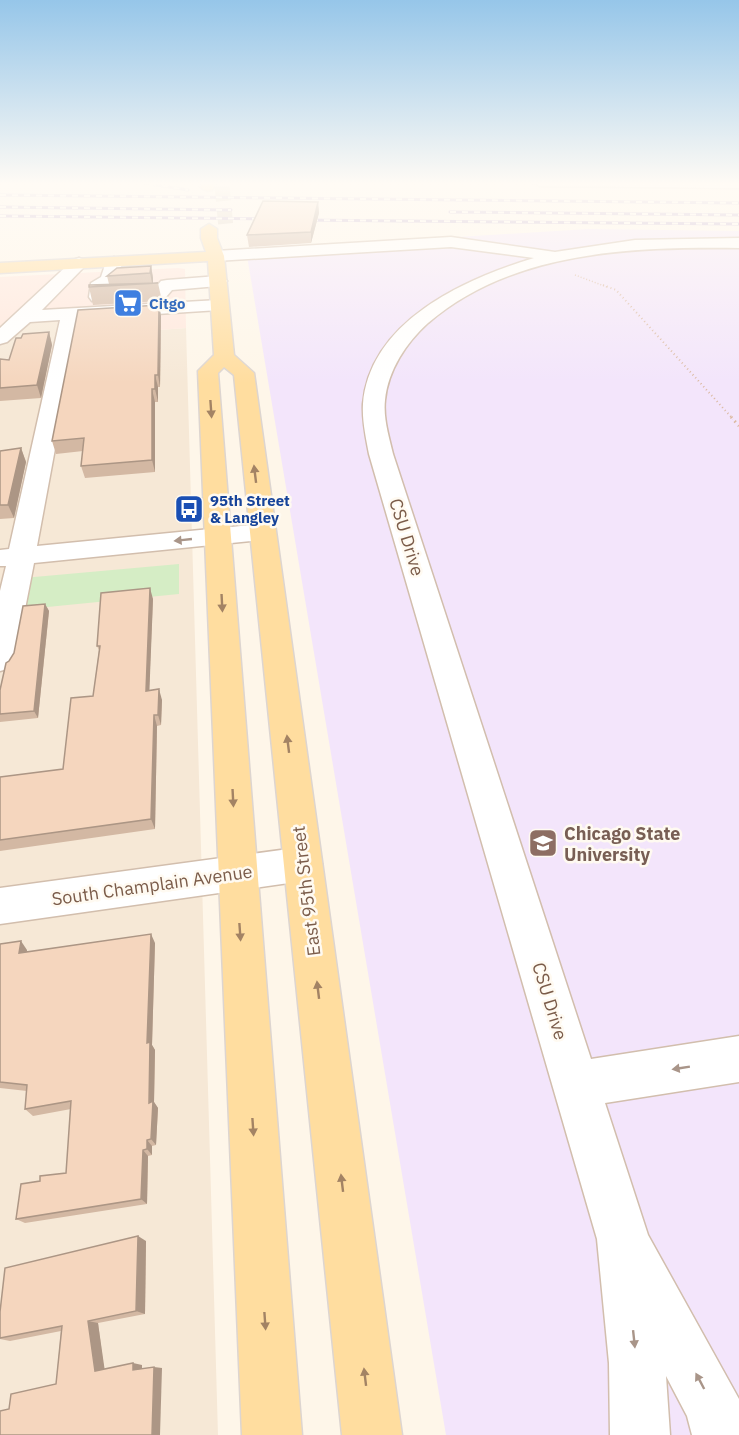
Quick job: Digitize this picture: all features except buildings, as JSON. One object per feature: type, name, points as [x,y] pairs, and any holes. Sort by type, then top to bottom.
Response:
[{"type":"main road","points":[[213,249],[216,256],[224,357],[208,371],[272,1435]]},
{"type":"main road","points":[[216,256],[220,249]]},
{"type":"main road","points":[[0,268],[216,256]]},
{"type":"main road","name":"East 95th Street","points":[[224,357],[243,373],[372,1435]]},
{"type":"street","points":[[216,256],[335,249]]},
{"type":"street","points":[[503,249],[562,257]]},
{"type":"street","name":"CSU Drive","points":[[602,249],[562,257],[478,283],[454,295],[415,322],[387,356],[379,375],[374,397],[374,419],[381,454],[623,1239]]},
{"type":"street","points":[[114,262],[106,286],[98,297],[160,293],[156,259]]},
{"type":"street","points":[[0,338],[25,317],[79,263]]},
{"type":"street","points":[[158,282],[218,281]]},
{"type":"street","points":[[25,317],[219,305]]},
{"type":"street","points":[[0,660],[11,557],[32,452],[70,314]]},
{"type":"street","points":[[11,557],[262,532]]},
{"type":"street","name":"South Champlain Avenue","points":[[0,906],[303,864]]},
{"type":"street","points":[[575,1084],[739,1059]]},
{"type":"street","points":[[623,1239],[637,1363],[640,1435]]},
{"type":"street","points":[[623,1239],[713,1406],[722,1435]]},
{"type":"shaded area","name":"Chicago State University","points":[[739,249],[739,1435],[446,1435],[246,250]]},
{"type":"shaded area","points":[[185,269],[186,328],[66,337],[70,314],[9,318],[0,326],[0,277]]},
{"type":"shaded area","points":[[71,314],[66,337],[186,328],[218,1435],[0,1435],[0,326],[9,318]]},
{"type":"green space","points":[[179,564],[179,594],[17,610],[23,578]]},
{"type":"place","name":"Citgo","points":[[128,303]]},
{"type":"place","name":"95th Street & Langley","points":[[189,509]]},
{"type":"place","name":"Chicago State University","points":[[543,843]]}]
